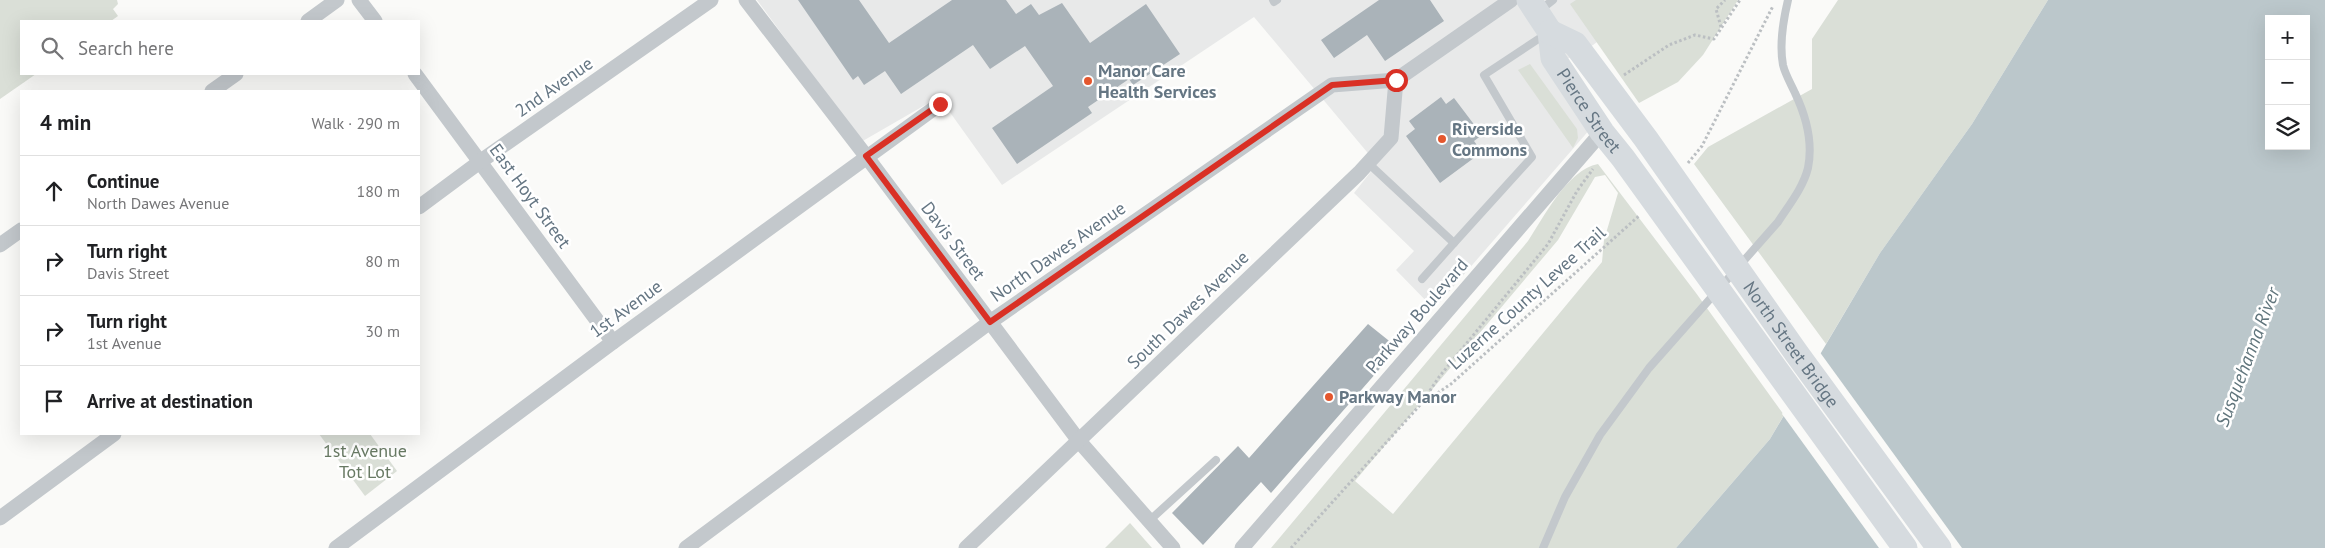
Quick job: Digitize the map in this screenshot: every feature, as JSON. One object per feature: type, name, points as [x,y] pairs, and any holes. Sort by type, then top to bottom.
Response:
[{"type":"main road","name":"Pierce Street","points":[[1542,11],[1552,58],[1602,132],[1623,158]]},
{"type":"main road","name":"Pierce Street","points":[[1542,11],[1575,44],[1646,139]]},
{"type":"main road","name":"North Street Bridge","points":[[1646,139],[1797,354],[1939,548]]},
{"type":"main road","name":"North Street Bridge","points":[[1623,158],[1905,548]]},
{"type":"street","points":[[309,20],[337,0]]},
{"type":"street","points":[[359,0],[375,20]]},
{"type":"street","name":"2nd Avenue","points":[[420,206],[481,161],[711,0]]},
{"type":"street","name":"Davis Street","points":[[746,0],[866,156],[1079,440],[1173,548]]},
{"type":"street","points":[[1396,80],[1511,0]]},
{"type":"street","points":[[213,90],[235,75]]},
{"type":"street","name":"East Hoyt Street","points":[[416,75],[613,342]]},
{"type":"street","name":"South Dawes Avenue","points":[[966,548],[1368,163],[1391,138],[1396,80]]},
{"type":"street","name":"North Dawes Avenue","points":[[686,548],[990,322],[1332,85],[1396,80]]},
{"type":"street","name":"1st Avenue","points":[[336,548],[866,156],[940,104]]},
{"type":"street","name":"Parkway Boulevard","points":[[1242,548],[1602,132]]},
{"type":"street","points":[[0,245],[20,231]]},
{"type":"street","points":[[0,518],[113,435]]},
{"type":"lane","points":[[1543,548],[1566,497],[1600,435],[1649,368],[1778,222],[1800,187],[1808,169],[1809,144],[1802,107],[1784,67],[1781,44],[1788,0]]},
{"type":"lane","points":[[1422,280],[1532,157],[1484,75],[1542,11]]},
{"type":"lane","points":[[1368,163],[1454,243]]},
{"type":"lane","points":[[1149,521],[1216,460]]},
{"type":"path","points":[[1721,28],[1716,9],[1725,0]]},
{"type":"path","points":[[1623,76],[1669,44],[1695,35],[1714,39],[1740,0]]},
{"type":"path","points":[[1702,146],[1776,0]]},
{"type":"path","name":"Luzerne County Levee Trail","points":[[1291,548],[1421,404],[1439,377],[1548,244],[1577,191],[1598,163]]},
{"type":"path","name":"Luzerne County Levee Trail","points":[[1421,404],[1452,384],[1625,229]]},
{"type":"shaded area","points":[[757,0],[1650,0],[1593,45],[1547,70],[1591,128],[1434,309],[1396,270],[1414,251],[1354,193],[1377,164],[1254,17],[1002,185],[939,97],[861,142]]},
{"type":"green space","points":[[0,0],[117,0],[118,4],[113,9],[118,16],[112,20],[20,20],[20,75],[35,75],[0,99]]},
{"type":"green space","points":[[1576,0],[1738,0],[1703,55],[1678,82],[1639,103],[1570,4]]},
{"type":"green space","points":[[1838,0],[2048,0],[1972,124],[1880,253],[1826,344],[1694,164],[1708,147],[1812,89],[1812,39]]},
{"type":"green space","points":[[1530,64],[1577,129],[1578,138],[1573,148],[1518,70]]},
{"type":"green space","points":[[1598,164],[1696,293],[1784,415],[1770,439],[1676,548],[1271,548],[1528,241],[1566,185],[1587,168]],"holes":[[[1605,175],[1618,193],[1604,240],[1602,262],[1393,514],[1355,481],[1558,240],[1595,177]]]},
{"type":"green space","name":"1st Avenue Tot Lot","points":[[320,435],[371,435],[397,471],[365,496]]},
{"type":"green space","points":[[1130,523],[1152,548],[1105,548]]},
{"type":"water","name":"Susquehanna River","points":[[2048,0],[2325,0],[2325,548],[1676,548],[1770,439],[1880,253],[1972,124]]},
{"type":"pier","points":[[1819,351],[1962,548],[1879,548],[1782,414]]},
{"type":"building","name":"Manor Care Health Services","points":[[798,0],[859,0],[889,43],[952,0],[1006,0],[1016,14],[1031,4],[1039,15],[1062,3],[1090,43],[1146,4],[1180,54],[1133,85],[1129,79],[1088,107],[1092,113],[1017,164],[992,128],[1053,86],[1025,46],[990,69],[973,45],[901,94],[885,71],[864,85],[858,76],[853,80]]},
{"type":"building","points":[[1379,0],[1430,0],[1444,21],[1385,61],[1367,35],[1334,58],[1321,40]]},
{"type":"building","name":"Riverside Commons","points":[[1441,97],[1446,104],[1454,98],[1482,135],[1474,141],[1482,152],[1440,183],[1406,136],[1415,129],[1409,121]]},
{"type":"building","name":"Parkway Manor","points":[[1368,324],[1398,348],[1271,493],[1261,482],[1203,545],[1172,513],[1238,446],[1249,458]]},
{"type":"place","name":"Manor Care Health Services","points":[[1088,81]]},
{"type":"place","name":"Riverside Commons","points":[[1442,139]]},
{"type":"place","name":"Parkway Manor","points":[[1329,397]]},
{"type":"route","points":[[940,104],[866,156],[990,322],[1332,85],[1396,80]]}]
